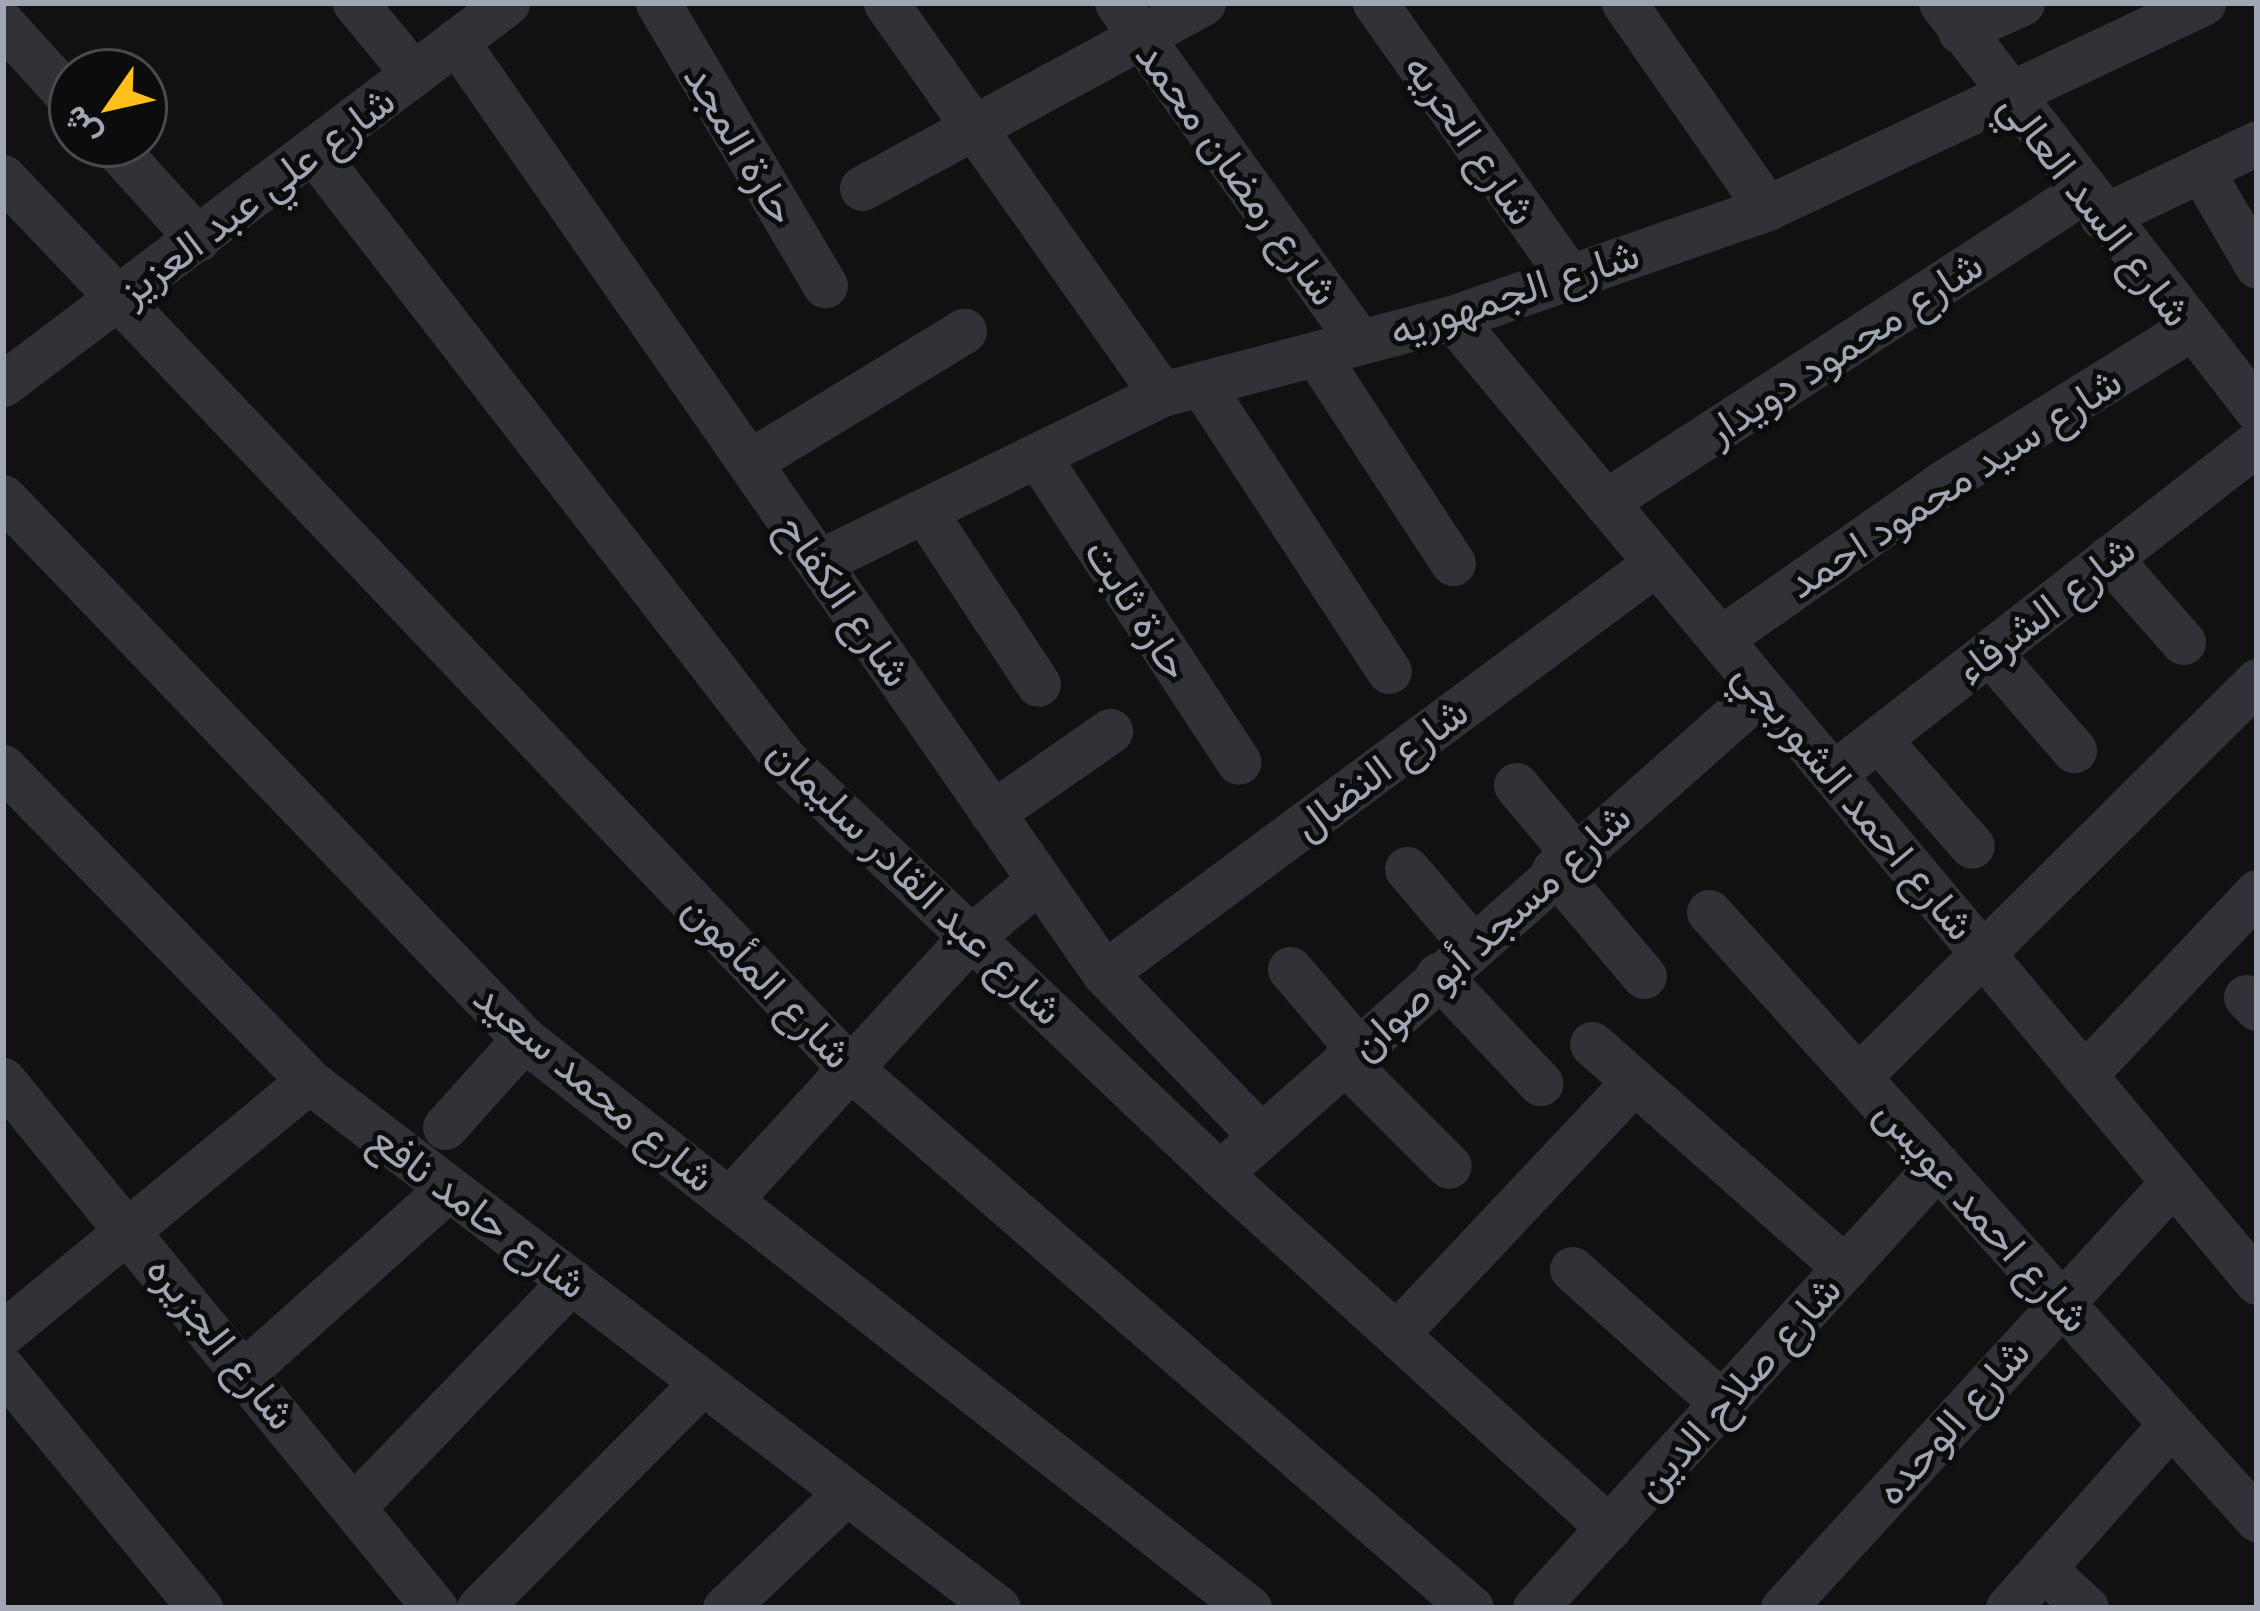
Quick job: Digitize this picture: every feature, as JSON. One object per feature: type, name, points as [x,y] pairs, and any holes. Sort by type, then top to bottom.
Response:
[{"type":"street","points":[[355,3],[414,74]]},
{"type":"street","name":"شارع علي عبد العزيز","points":[[3,384],[507,3]]},
{"type":"street","name":"حارة المجد","points":[[658,3],[825,285]]},
{"type":"street","points":[[886,3],[974,127],[1181,389],[1389,671]]},
{"type":"street","points":[[862,188],[974,127],[1129,20],[1203,3]]},
{"type":"street","name":"شارع الحريه","points":[[1375,3],[1568,275]]},
{"type":"street","points":[[1624,3],[1767,208]]},
{"type":"street","points":[[1950,17],[2022,3]]},
{"type":"street","name":"شارع الجمهوريه","points":[[819,562],[1181,389],[1452,318],[1767,208],[2203,3]]},
{"type":"street","name":"شارع السد العالي","points":[[1950,17],[2004,94],[2257,410]]},
{"type":"street","name":"شارع رمضان محمد","points":[[1129,20],[1360,342]]},
{"type":"street","points":[[3,24],[48,74]]},
{"type":"street","name":"شارع الكفاح","points":[[456,41],[1104,973],[1261,1136]]},
{"type":"street","name":"شارع محمود دويدار","points":[[1605,502],[2092,204],[2200,170],[2257,143]]},
{"type":"street","name":"شارع عبد القادر سليمان","points":[[313,151],[785,760],[1220,1174],[1609,1528]]},
{"type":"street","points":[[134,168],[198,239]]},
{"type":"street","points":[[2200,170],[2257,266]]},
{"type":"street","name":"شارع المأمون","points":[[3,177],[115,302],[850,1068],[1471,1608]]},
{"type":"street","name":"شارع احمد الشوربجي","points":[[1452,318],[2257,1282]]},
{"type":"street","name":"شارع سيد محمود احمد","points":[[1720,639],[1944,482],[2191,328]]},
{"type":"street","points":[[749,462],[964,332]]},
{"type":"street","points":[[1316,354],[1453,563]]},
{"type":"street","name":"شارع الشرفاء","points":[[1833,774],[2257,443]]},
{"type":"street","name":"حارة ثابت","points":[[1036,455],[1239,762]]},
{"type":"street","name":"شارع محمد سعيد","points":[[3,497],[524,1039],[1249,1608]]},
{"type":"street","points":[[924,511],[1038,684]]},
{"type":"street","points":[[2109,558],[2183,642]]},
{"type":"street","name":"شارع النضال","points":[[1104,973],[1656,563]]},
{"type":"street","points":[[1989,652],[2074,750]]},
{"type":"street","points":[[1858,1077],[2257,681]]},
{"type":"street","name":"شارع مسجد أبو صوان","points":[[1220,1174],[1564,862],[1763,691]]},
{"type":"street","points":[[992,812],[1110,730]]},
{"type":"street","points":[[1879,739],[1972,846]]},
{"type":"street","name":"شارع حامد نافع","points":[[5,774],[309,1081],[847,1492],[964,1599]]},
{"type":"street","points":[[1516,785],[1644,976]]},
{"type":"street","points":[[1407,868],[1455,960],[1540,1083]]},
{"type":"street","points":[[729,1199],[971,937],[1040,880]]},
{"type":"street","points":[[2084,1075],[2257,892]]},
{"type":"street","name":"شارع احمد عويس","points":[[1709,912],[2257,1519]]},
{"type":"street","points":[[1290,969],[1351,1055],[1449,1166]]},
{"type":"street","points":[[445,1127],[524,1039]]},
{"type":"street","points":[[1592,1043],[1845,1268]]},
{"type":"street","name":"شارع الجزيره","points":[[3,1080],[130,1228],[435,1608]]},
{"type":"street","points":[[3,1333],[309,1081]]},
{"type":"street","points":[[1396,1334],[1634,1081]]},
{"type":"street","name":"شارع صلاح الدين","points":[[1535,1608],[1938,1165]]},
{"type":"street","name":"شارع الوحده","points":[[1783,1608],[2173,1183]]},
{"type":"street","points":[[245,1371],[449,1188]]},
{"type":"street","points":[[1572,1269],[1722,1403]]},
{"type":"street","points":[[354,1506],[571,1281]]},
{"type":"street","points":[[3,1369],[200,1608]]},
{"type":"street","points":[[479,1608],[703,1382]]},
{"type":"street","points":[[2008,1608],[2171,1424]]},
{"type":"street","points":[[725,1608],[847,1492]]},
{"type":"street","points":[[2043,1568],[2086,1608]]}]
